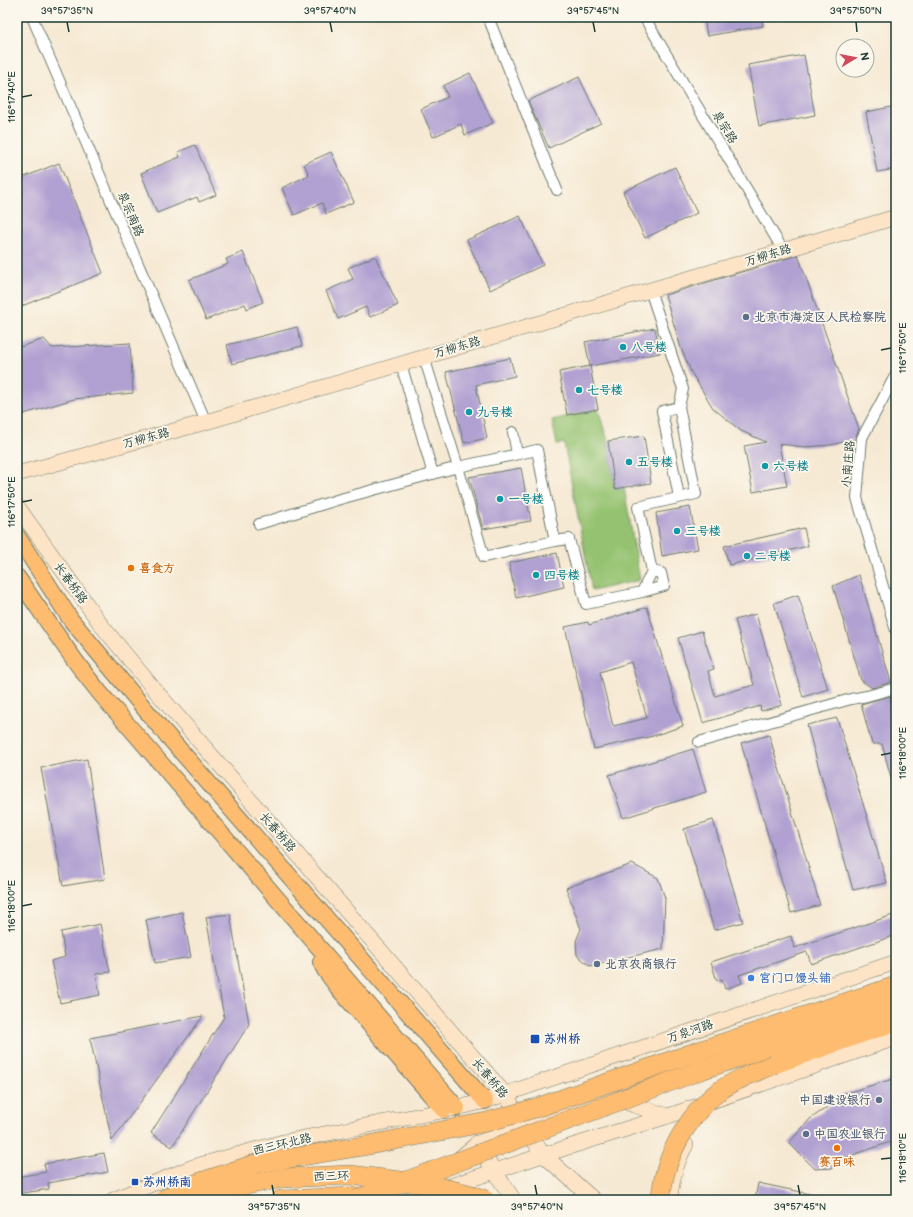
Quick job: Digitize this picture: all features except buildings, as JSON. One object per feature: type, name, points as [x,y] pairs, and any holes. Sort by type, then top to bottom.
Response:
[{"type":"highway","name":"万泉河路","points":[[164,1200],[198,1183],[254,1164],[369,1145],[487,1122],[542,1106],[696,1052],[896,986]]},
{"type":"highway","points":[[356,1200],[701,1070],[896,1004]]},
{"type":"highway","points":[[660,1200],[666,1170],[678,1140],[695,1115],[714,1095],[741,1078],[774,1064],[896,1021]]},
{"type":"highway","name":"西三环","points":[[176,1200],[203,1193],[283,1178],[350,1175],[426,1184],[468,1194],[485,1200]]},
{"type":"highway","points":[[280,1200],[352,1197],[369,1200]]},
{"type":"main road","name":"长春桥路","points":[[17,536],[71,620],[159,726],[485,1101]]},
{"type":"main road","points":[[17,577],[103,697],[312,938],[450,1109]]},
{"type":"street","name":"泉宗南路","points":[[32,17],[206,422]]},
{"type":"street","points":[[488,17],[557,190]]},
{"type":"street","name":"泉宗路","points":[[644,17],[783,250]]},
{"type":"street","name":"万柳东路","points":[[17,474],[206,422],[896,217]]},
{"type":"street","points":[[642,592],[652,571],[638,507],[696,494],[679,407],[684,389],[650,290]]},
{"type":"street","points":[[424,357],[484,557],[569,539],[586,604],[664,586],[661,573],[652,571]]},
{"type":"street","points":[[401,364],[433,474]]},
{"type":"street","name":"小南庄路","points":[[896,374],[862,438],[857,498],[896,631]]},
{"type":"street","points":[[679,407],[662,411],[679,497]]},
{"type":"street","points":[[512,432],[517,454]]},
{"type":"street","points":[[259,524],[340,499],[458,467],[537,450],[555,541]]},
{"type":"street","name":"长春桥路","points":[[17,506],[102,626],[154,689],[505,1094],[519,1126]]},
{"type":"street","points":[[699,742],[896,688]]},
{"type":"street","points":[[154,689],[159,726]]},
{"type":"street","name":"万泉河路","points":[[485,1101],[896,962]]},
{"type":"street","points":[[421,1196],[543,1155],[668,1116],[896,1038]]},
{"type":"street","points":[[609,1095],[609,1076],[616,1057]]},
{"type":"street","points":[[421,1196],[475,1145],[519,1126],[609,1095],[668,1116]]},
{"type":"street","points":[[670,1200],[671,1189],[682,1152],[700,1121],[727,1095]]},
{"type":"street","points":[[485,1101],[519,1126],[543,1155],[594,1200]]},
{"type":"street","name":"西三环北路","points":[[113,1200],[193,1167],[268,1146],[485,1101]]},
{"type":"street","points":[[450,1109],[514,1200]]},
{"type":"street","points":[[421,1196],[466,1192],[495,1200]]},
{"type":"green space","points":[[598,409],[608,441],[615,489],[624,487],[640,580],[592,591],[564,443],[557,445],[552,420]]},
{"type":"place","name":"北京市海淀区人民检察院","points":[[746,317]]},
{"type":"place","name":"八号楼","points":[[623,347]]},
{"type":"place","name":"七号楼","points":[[579,390]]},
{"type":"place","name":"九号楼","points":[[469,412]]},
{"type":"place","name":"五号楼","points":[[629,462]]},
{"type":"place","name":"六号楼","points":[[765,466]]},
{"type":"place","name":"一号楼","points":[[500,499]]},
{"type":"place","name":"三号楼","points":[[677,531]]},
{"type":"place","name":"二号楼","points":[[747,556]]},
{"type":"place","name":"喜食方","points":[[131,568]]},
{"type":"place","name":"四号楼","points":[[536,575]]},
{"type":"place","name":"北京农商银行","points":[[597,964]]},
{"type":"place","name":"宫门口馒头铺","points":[[751,978]]},
{"type":"place","name":"苏州桥","points":[[535,1039]]},
{"type":"place","name":"中国建设银行","points":[[879,1100]]},
{"type":"place","name":"中国农业银行","points":[[806,1134]]},
{"type":"place","name":"赛百味","points":[[837,1148]]},
{"type":"place","name":"苏州桥南","points":[[135,1182]]}]
